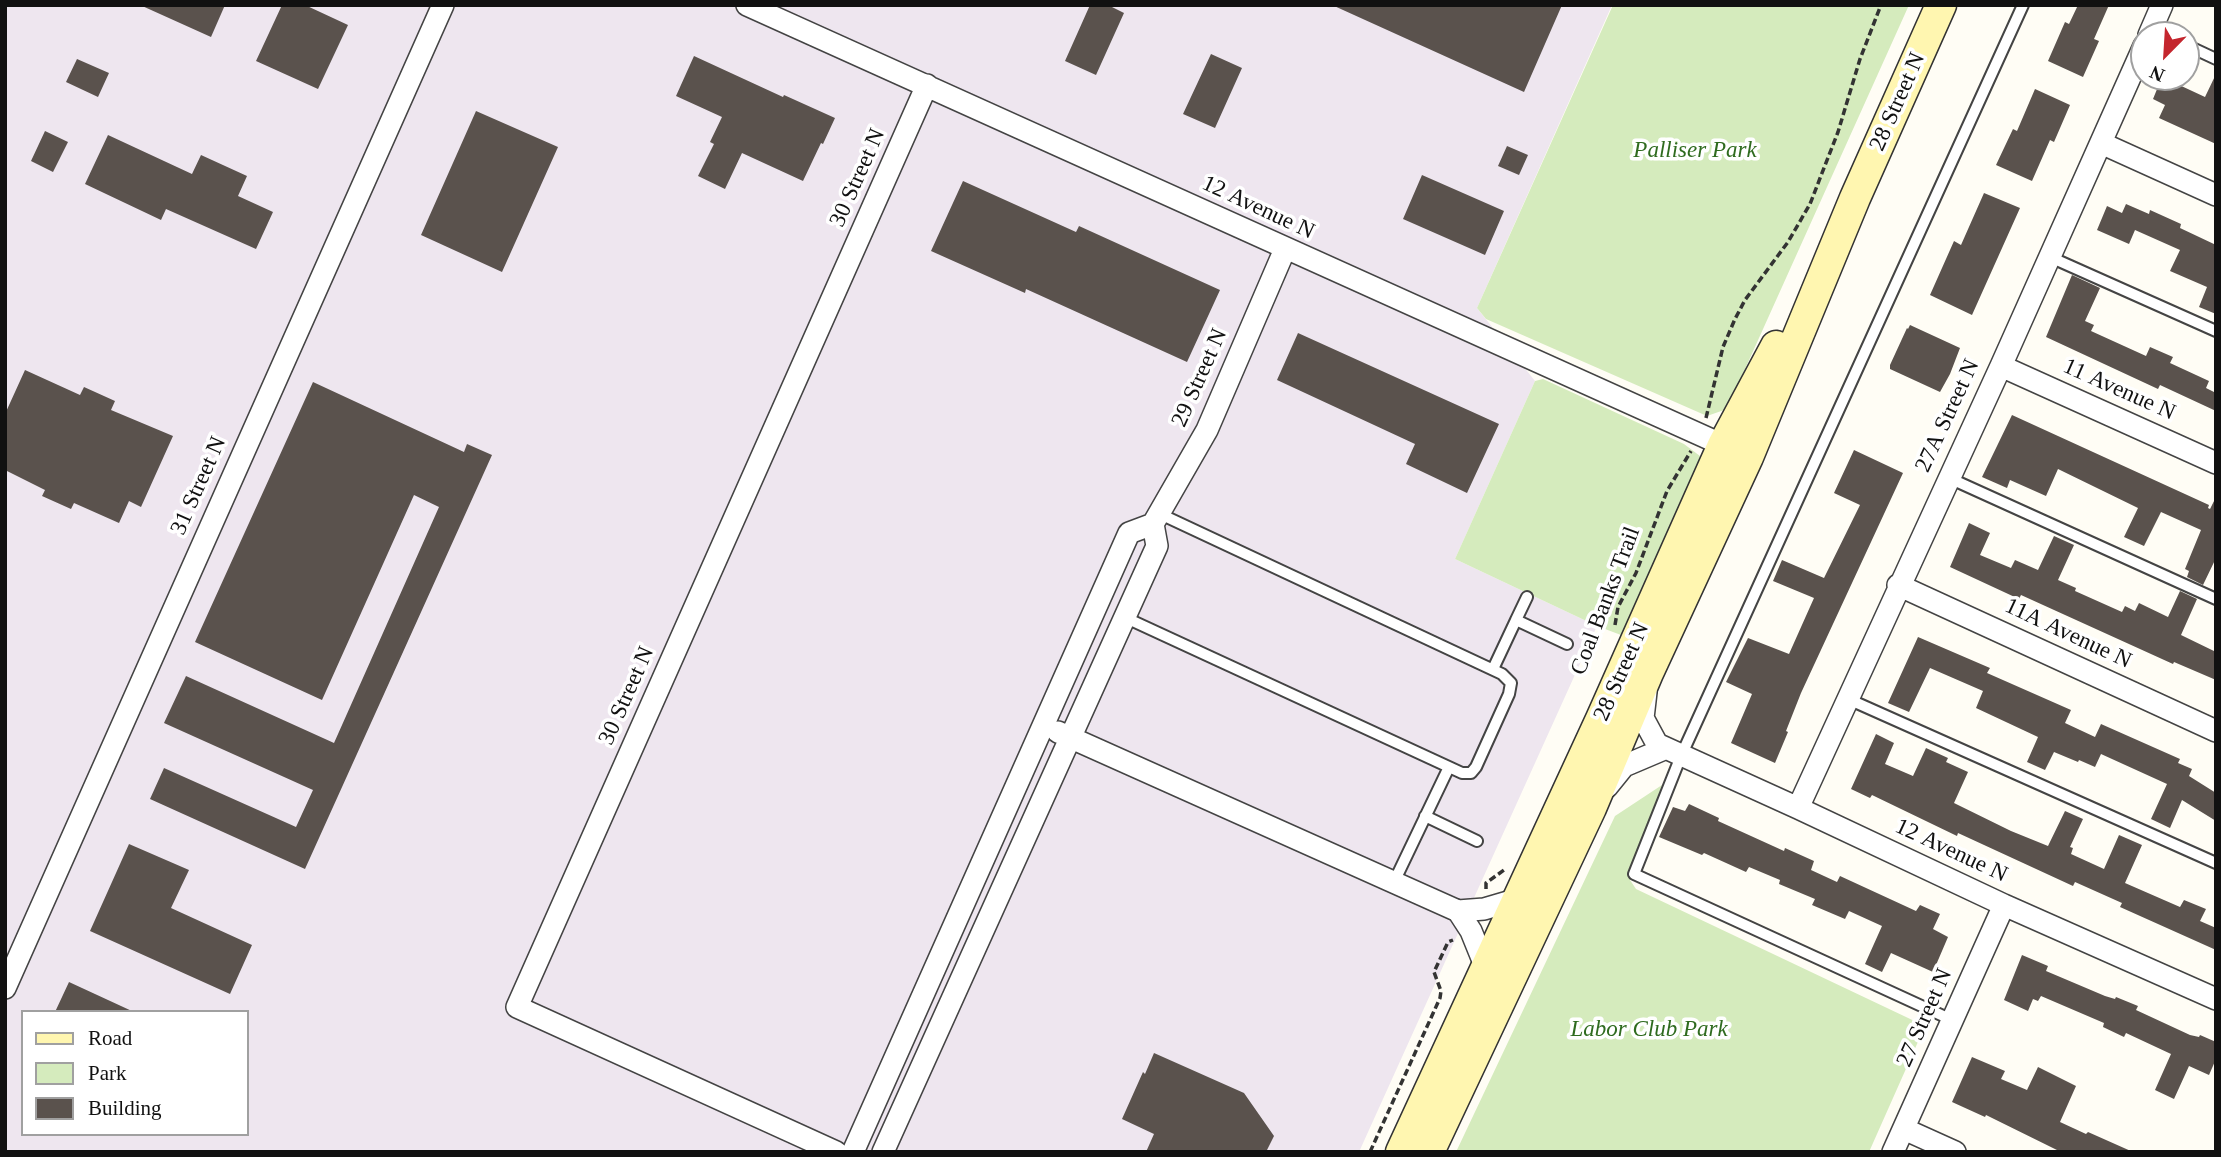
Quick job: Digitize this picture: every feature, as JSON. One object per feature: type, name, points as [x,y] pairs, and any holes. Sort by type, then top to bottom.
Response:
[{"type":"main road","name":"28 Street N","points":[[1401,1152],[1724,446],[1855,198],[1941,5]]},
{"type":"main road","name":"28 Street N","points":[[1429,1152],[1591,808],[1648,673],[1724,446]]},
{"type":"street","name":"31 Street N","points":[[5,988],[443,5]]},
{"type":"street","name":"12 Avenue N","points":[[747,5],[1724,446]]},
{"type":"street","name":"27A Street N","points":[[1798,808],[2130,82]]},
{"type":"street","name":"30 Street N","points":[[835,1152],[517,1007],[927,85]]},
{"type":"street","points":[[2101,143],[2216,195]]},
{"type":"street","name":"29 Street N","points":[[1155,519],[1208,430],[1285,249]]},
{"type":"street","name":"11 Avenue N","points":[[2001,366],[2216,463]]},
{"type":"street","points":[[853,1152],[1129,533],[1155,519],[1157,547],[883,1152]]},
{"type":"street","name":"11A Avenue N","points":[[1898,585],[2216,731]]},
{"type":"street","points":[[1648,673],[1643,719],[1657,744],[1673,752]]},
{"type":"street","points":[[1043,726],[1458,911],[1484,909],[1518,899]]},
{"type":"street","name":"12 Avenue N","points":[[1673,752],[2004,905],[2216,999]]},
{"type":"street","points":[[1591,808],[1624,765],[1673,752]]},
{"type":"street","name":"27 Street N","points":[[1893,1152],[2004,905]]},
{"type":"street","points":[[1458,911],[1471,931],[1486,968]]},
{"type":"street","points":[[1904,1129],[1955,1152]]},
{"type":"lane","points":[[1952,1020],[1634,874],[1673,752],[2023,5]]},
{"type":"lane","points":[[2200,52],[2216,59]]},
{"type":"lane","points":[[2050,257],[2216,331]]},
{"type":"lane","points":[[1949,478],[2216,598]]},
{"type":"lane","points":[[1124,617],[1462,773],[1471,773],[1476,767],[1509,694],[1511,683],[1493,669],[1155,519]]},
{"type":"lane","points":[[1493,669],[1527,597]]},
{"type":"lane","points":[[1516,620],[1567,644]]},
{"type":"lane","points":[[1848,699],[2216,863]]},
{"type":"lane","points":[[1394,882],[1449,767]]},
{"type":"lane","points":[[1425,816],[1476,841]]},
{"type":"path","name":"Coal Banks Trail","points":[[1614,630],[1618,607],[1636,573],[1667,491],[1724,446],[1714,393],[1723,347],[1745,300],[1788,242],[1807,211],[1838,132],[1860,59],[1881,5]]},
{"type":"path","points":[[1484,909],[1486,883],[1506,869]]},
{"type":"path","points":[[1370,1152],[1440,998],[1441,991],[1434,972],[1448,943],[1471,931]]},
{"type":"shaded area","points":[[5,5],[1612,5],[1477,308],[1535,381],[1455,559],[1597,626],[1359,1152],[5,1152]]},
{"type":"green space","name":"Palliser Park","points":[[1613,5],[1909,5],[1727,409],[1707,416],[1486,319],[1477,308]]},
{"type":"green space","points":[[1543,379],[1684,444],[1700,456],[1702,471],[1629,638],[1597,626],[1455,559],[1535,381]]},
{"type":"green space","name":"Labor Club Park","points":[[1662,785],[1630,880],[1636,889],[1925,1026],[1869,1152],[1456,1152],[1615,816]]},
{"type":"building","points":[[140,5],[225,5],[211,37]]},
{"type":"building","points":[[282,5],[305,5],[348,25],[318,89],[256,61]]},
{"type":"building","points":[[1090,5],[1108,5],[1124,13],[1096,75],[1065,61]]},
{"type":"building","points":[[1332,5],[1562,5],[1524,92]]},
{"type":"building","points":[[2078,5],[2109,5],[2094,39],[2099,41],[2083,77],[2048,61],[2065,22],[2069,24]]},
{"type":"building","points":[[1211,54],[1242,68],[1215,128],[1183,114]]},
{"type":"building","points":[[694,56],[835,118],[803,181],[742,153],[725,189],[698,176],[714,144],[710,142],[722,117],[676,96]]},
{"type":"building","points":[[77,59],[109,73],[98,97],[66,82]]},
{"type":"building","points":[[2216,74],[2216,144],[2159,118],[2165,105],[2153,99],[2156,91],[2192,91],[2205,97]]},
{"type":"building","points":[[2035,89],[2070,105],[2054,142],[2050,140],[2032,181],[1996,165],[2013,129],[2017,131]]},
{"type":"building","points":[[476,111],[558,147],[502,272],[421,235]]},
{"type":"building","points":[[45,131],[68,142],[53,172],[31,161]]},
{"type":"building","points":[[108,135],[192,174],[201,155],[247,176],[238,196],[273,212],[256,249],[166,209],[161,220],[85,184]]},
{"type":"building","points":[[1507,146],[1528,155],[1519,175],[1498,166]]},
{"type":"building","points":[[1422,175],[1504,211],[1485,255],[1403,219]]},
{"type":"building","points":[[963,181],[1076,232],[1079,226],[1220,290],[1187,362],[1026,289],[1025,293],[931,251]]},
{"type":"building","points":[[1984,193],[2020,208],[1972,315],[1930,295],[1954,241],[1961,245]]},
{"type":"building","points":[[2126,204],[2149,214],[2150,210],[2181,224],[2180,228],[2216,245],[2216,314],[2199,307],[2207,287],[2170,271],[2180,250],[2135,230],[2129,244],[2097,230],[2107,206],[2122,213]]},
{"type":"building","points":[[2072,275],[2100,288],[2085,321],[2094,325],[2091,331],[2146,356],[2150,347],[2173,357],[2170,363],[2209,381],[2206,388],[2216,393],[2216,411],[2160,385],[2158,389],[2046,337]]},
{"type":"building","points":[[1910,325],[1960,348],[1940,392],[1890,369]]},
{"type":"building","points":[[1298,333],[1499,424],[1467,493],[1406,464],[1415,444],[1277,380]]},
{"type":"building","points":[[25,370],[80,395],[84,387],[115,401],[111,410],[173,436],[141,507],[129,501],[119,523],[74,503],[71,509],[42,496],[45,490],[5,470],[5,414]]},
{"type":"building","points":[[313,382],[464,452],[467,444],[492,455],[305,869],[150,799],[164,768],[296,827],[313,790],[164,723],[186,676],[334,743],[439,507],[414,495],[322,700],[195,642]]},
{"type":"building","points":[[2012,415],[2209,505],[2210,509],[2216,497],[2216,558],[2203,585],[2187,577],[2189,571],[2185,569],[2201,530],[2161,512],[2144,546],[2124,537],[2138,508],[2058,469],[2046,496],[2010,480],[2007,488],[1982,477]]},
{"type":"building","points":[[1854,450],[1903,473],[1801,693],[1775,763],[1731,743],[1752,694],[1726,682],[1748,638],[1789,654],[1814,598],[1773,581],[1782,560],[1824,578],[1860,505],[1834,493]]},
{"type":"building","points":[[1969,523],[1990,533],[1980,555],[2011,568],[2015,560],[2038,570],[2054,536],[2074,545],[2058,580],[2076,588],[2075,591],[2122,612],[2125,606],[2135,611],[2139,603],[2168,617],[2180,591],[2197,599],[2181,635],[2216,652],[2216,680],[2174,662],[2173,664],[2021,595],[2019,599],[1950,567]]},
{"type":"building","points":[[1918,637],[1990,668],[1987,673],[2071,710],[2065,723],[2095,737],[2101,724],[2180,759],[2178,763],[2192,769],[2189,776],[2216,793],[2216,821],[2182,800],[2170,828],[2151,819],[2167,784],[2101,754],[2095,767],[2054,752],[2045,770],[2027,762],[2038,737],[1976,708],[1983,691],[1930,668],[1909,712],[1888,703]]},
{"type":"building","points":[[1876,734],[1894,743],[1885,764],[1913,776],[1926,748],[1948,758],[1946,762],[1968,772],[1954,803],[2011,831],[2048,846],[2065,811],[2083,819],[2070,847],[2073,848],[2071,854],[2104,869],[2119,835],[2142,845],[2125,883],[2180,907],[2184,900],[2206,909],[2200,921],[2216,928],[2216,950],[2120,907],[2122,903],[2075,882],[2073,886],[1958,833],[1957,836],[1872,795],[1870,798],[1851,789]]},
{"type":"building","points":[[1689,804],[1719,818],[1718,821],[1784,851],[1785,848],[1814,861],[1811,870],[1837,882],[1840,876],[1916,911],[1920,905],[1940,914],[1933,929],[1948,937],[1933,972],[1891,953],[1882,972],[1865,964],[1882,926],[1849,911],[1845,919],[1812,905],[1815,899],[1779,884],[1780,880],[1749,867],[1746,872],[1659,837],[1673,807],[1685,811]]},
{"type":"building","points":[[129,844],[189,870],[171,908],[252,945],[230,994],[90,931]]},
{"type":"building","points":[[2022,955],[2048,966],[2046,971],[2105,996],[2116,997],[2138,1006],[2136,1010],[2190,1035],[2200,1035],[2216,1042],[2216,1059],[2209,1075],[2189,1066],[2174,1099],[2155,1090],[2171,1054],[2126,1033],[2124,1037],[2103,1027],[2104,1023],[2041,996],[2038,1001],[2033,999],[2028,1011],[2004,1000]]},
{"type":"building","points":[[69,982],[130,1010],[56,1010]]},
{"type":"building","points":[[1154,1053],[1244,1093],[1274,1136],[1266,1152],[1146,1152],[1154,1134],[1122,1119]]},
{"type":"building","points":[[1972,1057],[2005,1071],[2001,1079],[2027,1090],[2038,1067],[2076,1086],[2060,1122],[2133,1152],[2061,1152],[1986,1115],[1985,1117],[1952,1102]]}]
